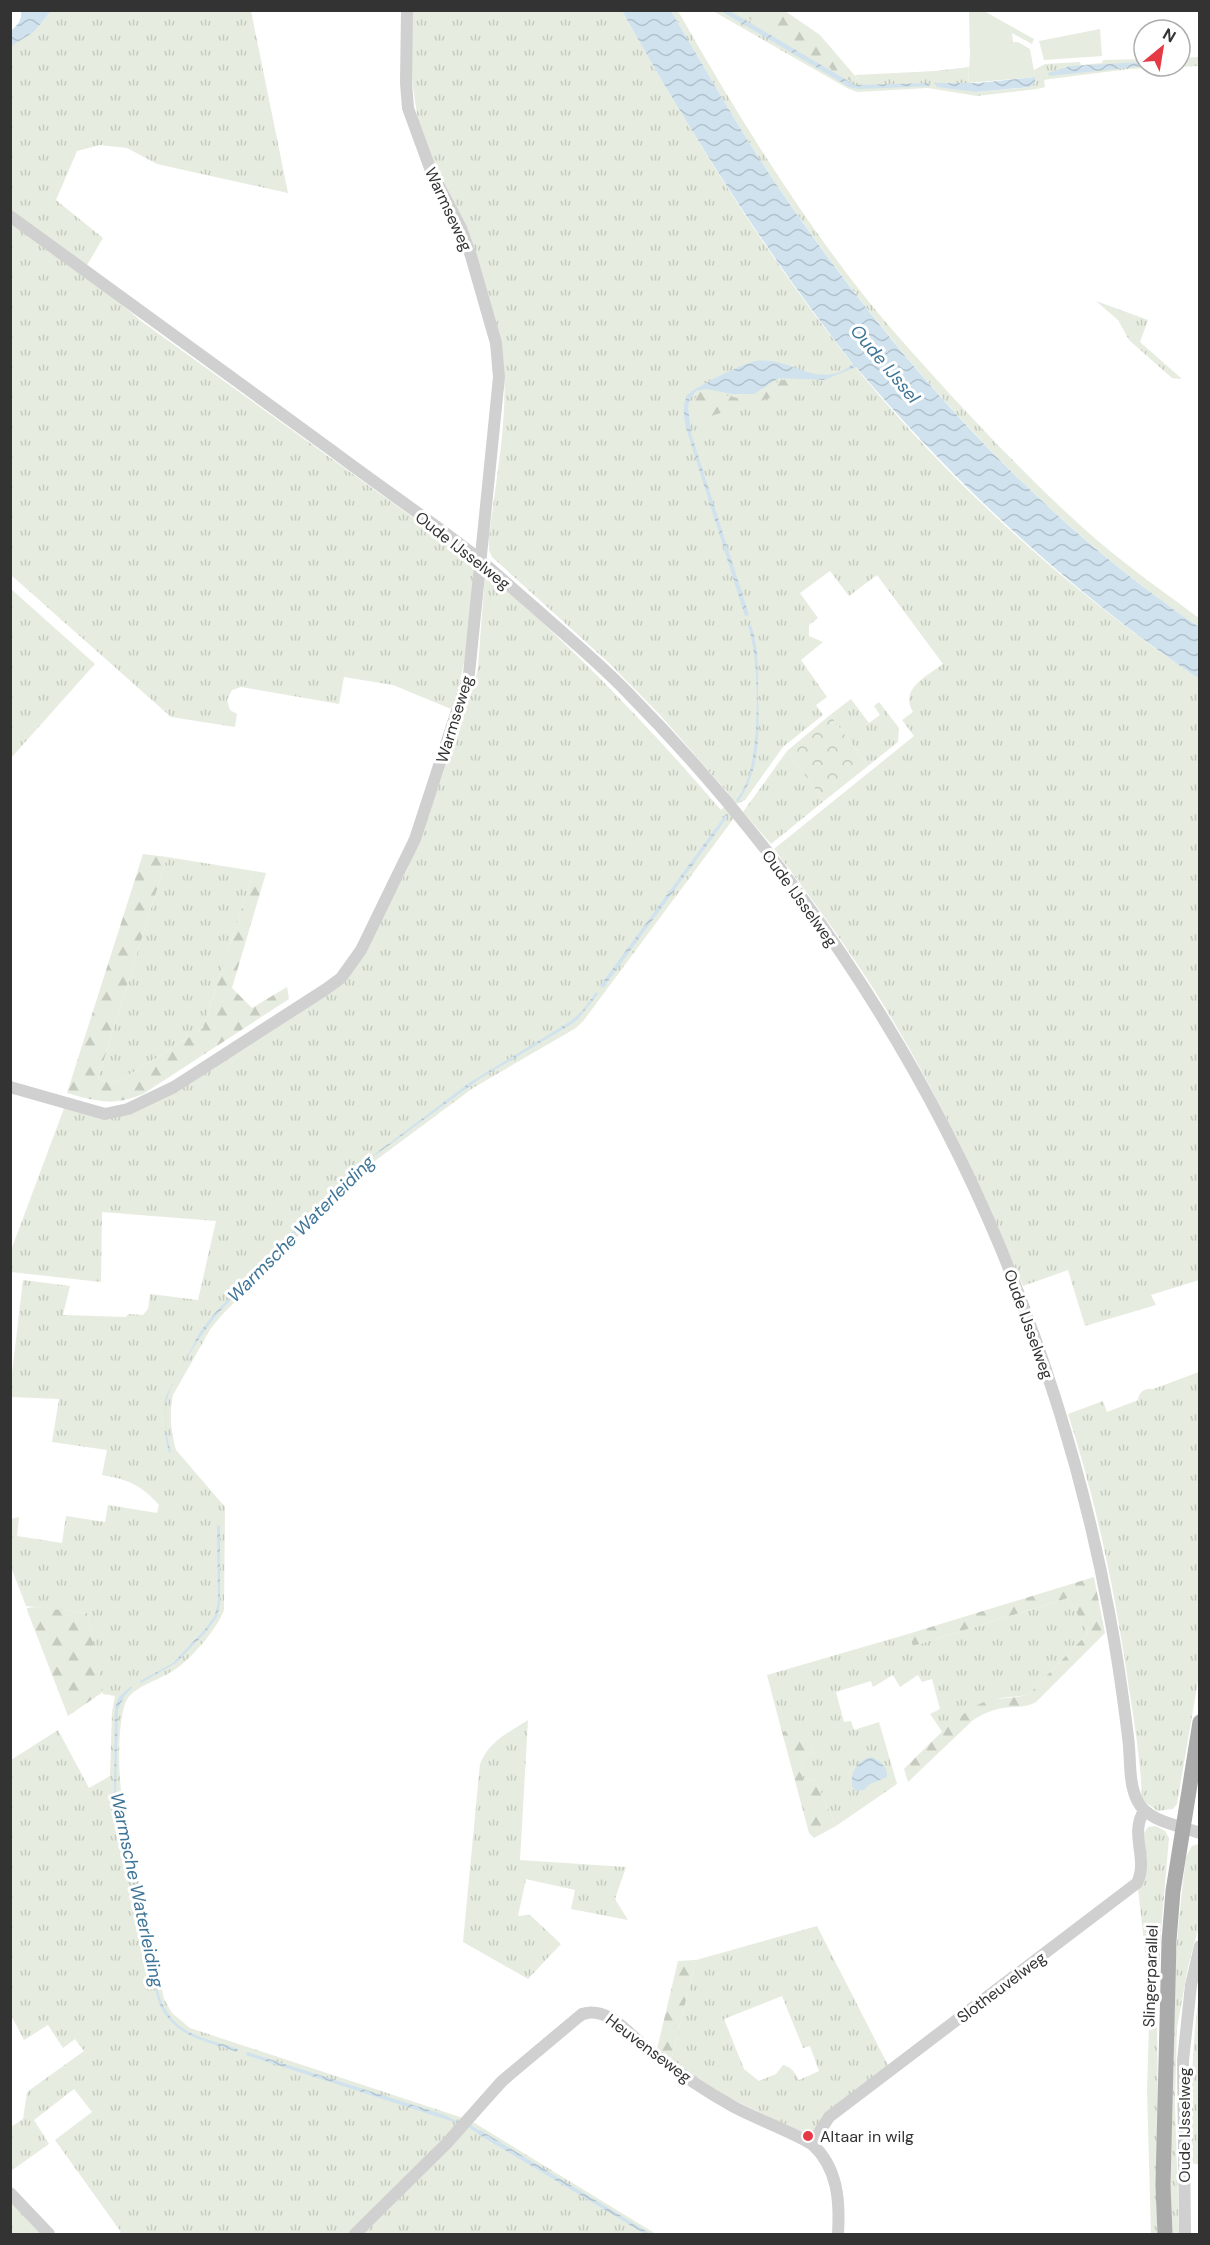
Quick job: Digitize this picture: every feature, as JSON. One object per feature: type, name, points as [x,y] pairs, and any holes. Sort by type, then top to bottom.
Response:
[{"type":"main road","name":"Slingerparallel","points":[[1165,2235],[1163,2173],[1169,1941],[1182,1826],[1200,1722]]},
{"type":"street","name":"Warmseweg","points":[[10,1087],[105,1114],[129,1109],[174,1087],[341,978],[361,950],[416,839],[470,674],[497,411],[498,361],[496,343],[471,256],[461,228],[431,171],[408,108],[407,10]]},
{"type":"street","name":"Oude IJsselweg","points":[[10,216],[480,560],[626,691],[736,813],[834,943],[873,1003],[934,1109],[975,1191],[1000,1249],[1054,1394],[1079,1477],[1095,1542],[1110,1615],[1134,1791],[1144,1811]]},
{"type":"street","points":[[1144,1811],[1161,1820],[1200,1833]]},
{"type":"street","name":"Slotheuvelweg","points":[[812,2144],[829,2117],[1137,1883],[1142,1866],[1137,1830],[1138,1820],[1144,1811]]},
{"type":"street","name":"Oude IJsselweg","points":[[1185,2235],[1183,2061],[1191,1985],[1200,1946]]},
{"type":"street","name":"Heuvenseweg","points":[[355,2235],[447,2143],[502,2081],[582,2014],[593,2011],[611,2018],[651,2052],[712,2094],[812,2144],[823,2156],[834,2179],[839,2206],[838,2235]]},
{"type":"street","points":[[10,2193],[49,2235]]},
{"type":"green space","points":[[51,11],[251,11],[288,193],[157,164],[127,148],[100,145],[77,151],[56,200],[103,238],[87,265],[11,212],[10,46],[34,32]]},
{"type":"green space","points":[[411,11],[622,11],[694,134],[771,254],[867,381],[909,429],[999,520],[1096,604],[1199,679],[1199,1280],[1151,1295],[1156,1305],[1085,1326],[1068,1270],[1023,1286],[953,1131],[892,1018],[823,914],[774,849],[914,736],[902,720],[913,712],[910,704],[912,690],[923,678],[943,664],[877,575],[849,596],[830,571],[800,593],[818,618],[809,625],[809,636],[823,642],[801,660],[827,697],[816,705],[823,715],[783,747],[745,800],[737,804],[726,795],[728,793],[661,716],[609,663],[492,557],[489,550],[489,537],[503,424],[503,356],[418,121],[412,81]]},
{"type":"green space","points":[[671,11],[678,11],[744,123],[792,197],[842,268],[888,325],[965,410],[1040,487],[1110,551],[1199,618],[1199,627],[1136,581],[1077,532],[1020,479],[914,366],[818,244],[774,181]]},
{"type":"green space","points":[[713,11],[737,11],[855,82],[861,83],[855,75],[969,67],[968,83],[962,83],[955,88],[977,92],[1030,87],[1035,82],[1034,70],[1045,64],[1080,62],[1081,65],[1102,63],[1103,60],[1132,59],[1132,69],[1044,80],[1045,87],[1037,89],[977,96],[928,88],[857,92]]},
{"type":"green space","points":[[737,11],[785,11],[820,35],[862,84],[851,81]]},
{"type":"green space","points":[[969,11],[984,11],[1034,39],[1032,44],[1012,33],[1013,42],[1018,42],[1030,49],[1035,77],[968,83]]},
{"type":"green space","points":[[1100,29],[1102,56],[1044,60],[1039,41]]},
{"type":"green space","points":[[1192,57],[1199,57],[1199,66],[1192,66]]},
{"type":"green space","points":[[10,219],[102,287],[141,321],[469,558],[474,567],[468,639],[462,674],[451,709],[393,685],[344,677],[339,704],[241,687],[232,690],[227,700],[230,710],[237,714],[235,727],[171,717],[11,575]]},
{"type":"green space","points":[[1096,301],[1148,320],[1140,342],[1182,379],[1172,378],[1129,340],[1118,320]]},
{"type":"green space","points":[[788,379],[811,382],[812,385],[701,419],[695,418],[692,414],[693,401],[700,392],[748,398],[759,394],[777,382]]},
{"type":"green space","points":[[485,574],[488,574],[519,601],[580,658],[638,717],[721,810],[725,806],[734,818],[576,1028],[473,1088],[360,1172],[211,1328],[173,1395],[171,1423],[176,1450],[225,1507],[224,1610],[209,1635],[186,1661],[171,1672],[137,1690],[128,1698],[124,1706],[119,1746],[121,1788],[131,1847],[164,1999],[172,2013],[190,2028],[463,2118],[350,2234],[118,2234],[121,2232],[55,2140],[92,2112],[74,2089],[34,2120],[49,2144],[11,2171],[11,2127],[23,2119],[27,2092],[84,2051],[75,2039],[63,2048],[48,2025],[24,2040],[11,2015],[11,1760],[58,1730],[89,1788],[110,1776],[112,1712],[115,1696],[103,1694],[87,1613],[26,1606],[11,1567],[11,1519],[19,1517],[17,1536],[62,1543],[66,1516],[105,1522],[108,1505],[157,1513],[159,1505],[134,1484],[102,1475],[107,1450],[52,1442],[59,1399],[11,1397],[11,1382],[23,1280],[70,1286],[63,1315],[126,1317],[128,1314],[143,1315],[148,1309],[150,1294],[198,1300],[216,1221],[102,1212],[101,1282],[11,1272],[10,1253],[66,1103],[111,1116],[320,997],[375,931],[406,872],[421,836],[474,685],[478,668]]},
{"type":"green space","points":[[11,589],[95,664],[11,758]]},
{"type":"green space","points":[[851,699],[869,723],[880,715],[874,706],[879,702],[899,728],[898,742],[868,766],[830,715]]},
{"type":"green space","points":[[830,715],[868,766],[824,801],[787,751]]},
{"type":"green space","points":[[787,751],[824,801],[771,844],[743,812]]},
{"type":"green space","points":[[143,854],[167,857],[98,1079],[113,1083],[138,1070],[203,1028],[254,871],[266,873],[232,988],[252,1008],[287,987],[289,999],[143,1094],[114,1101],[88,1099],[67,1093]]},
{"type":"green space","points":[[167,857],[254,871],[203,1028],[138,1070],[113,1083],[98,1079]]},
{"type":"green space","points":[[1199,1372],[1199,1675],[1177,1804],[1173,1809],[1158,1811],[1142,1800],[1135,1726],[1111,1580],[1096,1513],[1068,1414],[1103,1401],[1107,1412],[1138,1400],[1145,1390]]},
{"type":"green space","points":[[1094,1577],[1105,1633],[1036,1702],[994,1710],[972,1721],[908,1782],[904,1769],[953,1722],[984,1702],[1019,1697],[1030,1693],[1088,1633],[1068,1598],[913,1646],[908,1634]]},
{"type":"green space","points":[[1068,1598],[1088,1633],[1030,1693],[981,1704],[943,1733],[930,1714],[940,1709],[932,1679],[922,1682],[918,1675],[900,1687],[893,1675],[873,1687],[871,1681],[836,1692],[844,1722],[851,1721],[854,1730],[879,1722],[897,1784],[836,1826],[815,1779],[804,1783],[802,1761],[807,1754],[814,1753],[806,1725],[782,1732],[767,1675],[908,1634],[913,1646]]},
{"type":"green space","points":[[27,1608],[87,1613],[103,1692],[68,1716],[27,1610]]},
{"type":"green space","points":[[528,1720],[520,1860],[626,1867],[615,1899],[628,1920],[571,1909],[575,1890],[526,1879],[518,1916],[530,1915],[561,1944],[528,1979],[463,1942],[480,1764],[494,1743]]},
{"type":"green space","points":[[806,1724],[814,1753],[807,1754],[802,1761],[804,1783],[815,1779],[836,1826],[814,1838],[809,1833],[782,1732]]},
{"type":"green space","points":[[1156,1826],[1165,1831],[1169,1838],[1157,2013],[1159,2234],[1151,2234],[1147,2089],[1150,1996],[1138,1889],[1146,1870],[1144,1833],[1148,1827]]},
{"type":"green space","points":[[1199,1844],[1199,1926],[1188,1967],[1177,2028],[1175,2103],[1179,2234],[1171,2234],[1169,2140],[1176,1951],[1186,1857],[1192,1846]]},
{"type":"green space","points":[[817,1926],[889,2067],[809,2136],[723,2095],[671,2060],[696,1960]],"holes":[[[782,1996],[803,2048],[810,2046],[819,2071],[799,2080],[791,2069],[783,2065],[776,2074],[759,2081],[744,2069],[724,2019]]]},
{"type":"green space","points":[[696,1960],[671,2060],[657,2049],[678,1961]]},
{"type":"green space","points":[[1199,1994],[1200,2165],[1192,2163],[1193,2057]]},
{"type":"green space","points":[[595,2014],[606,2017],[642,2049],[726,2105],[802,2141],[816,2151],[825,2164],[834,2186],[837,2234],[830,2182],[817,2155],[790,2138],[720,2103],[640,2050],[611,2025],[595,2017],[582,2021],[549,2045],[473,2122],[656,2234],[361,2234],[455,2139],[505,2081],[574,2023]]},
{"type":"green space","points":[[11,2198],[46,2234],[11,2234]]},
{"type":"water","points":[[11,10],[51,11],[34,32],[11,46],[11,31],[19,23],[21,12],[11,13]]},
{"type":"water","name":"Oude IJssel","points":[[622,11],[671,11],[774,181],[818,244],[914,366],[1020,480],[1136,582],[1199,627],[1199,679],[1105,610],[1017,535],[934,454],[856,367],[824,380],[779,378],[754,394],[733,394],[706,389],[696,391],[690,399],[688,407],[691,433],[749,615],[745,616],[686,428],[685,400],[691,392],[708,382],[756,361],[781,363],[816,374],[828,375],[840,372],[853,364],[790,279],[731,192]]},
{"type":"water","points":[[721,11],[730,11],[855,85],[929,83],[929,86],[859,89],[849,87]]},
{"type":"water","points":[[1132,63],[1132,67],[1049,76],[1048,73],[1070,66]]},
{"type":"water","points":[[1035,77],[1035,82],[1030,87],[976,92],[937,87],[935,83],[978,83]]},
{"type":"water","points":[[751,625],[758,659],[757,750],[751,777],[738,802],[736,800],[749,775],[755,742],[757,700],[755,659],[748,626]]},
{"type":"water","points":[[726,814],[728,815],[719,829],[603,988],[600,986]]},
{"type":"water","points":[[596,992],[598,994],[578,1019],[570,1025],[481,1078],[362,1165],[221,1310],[190,1353],[176,1377],[200,1332],[213,1315],[282,1242],[359,1166],[469,1083],[571,1021],[583,1010]]},
{"type":"water","points":[[175,1380],[167,1400],[166,1412],[171,1451],[169,1453],[166,1441],[165,1398]]},
{"type":"water","points":[[217,1525],[220,1526],[220,1604],[217,1617],[176,1663],[141,1683],[140,1681],[173,1663],[215,1615],[218,1601]]},
{"type":"water","points":[[130,1687],[132,1688],[125,1695],[118,1709],[116,1790],[159,1995],[172,2019],[181,2026],[201,2037],[238,2049],[237,2052],[189,2035],[170,2020],[162,2010],[157,1997],[114,1793],[115,1708],[119,1697]]},
{"type":"water","points":[[872,1757],[883,1765],[887,1777],[870,1784],[864,1790],[856,1791],[852,1786],[854,1771],[859,1763]]},
{"type":"water","points":[[247,2052],[445,2115],[458,2122],[246,2055]]},
{"type":"water","points":[[480,2130],[651,2234],[645,2234],[478,2134]]},
{"type":"waterway","name":"Warmsche Waterleiding","points":[[471,2127],[480,2133]]},
{"type":"place","name":"Altaar in wilg","points":[[808,2136]]}]
